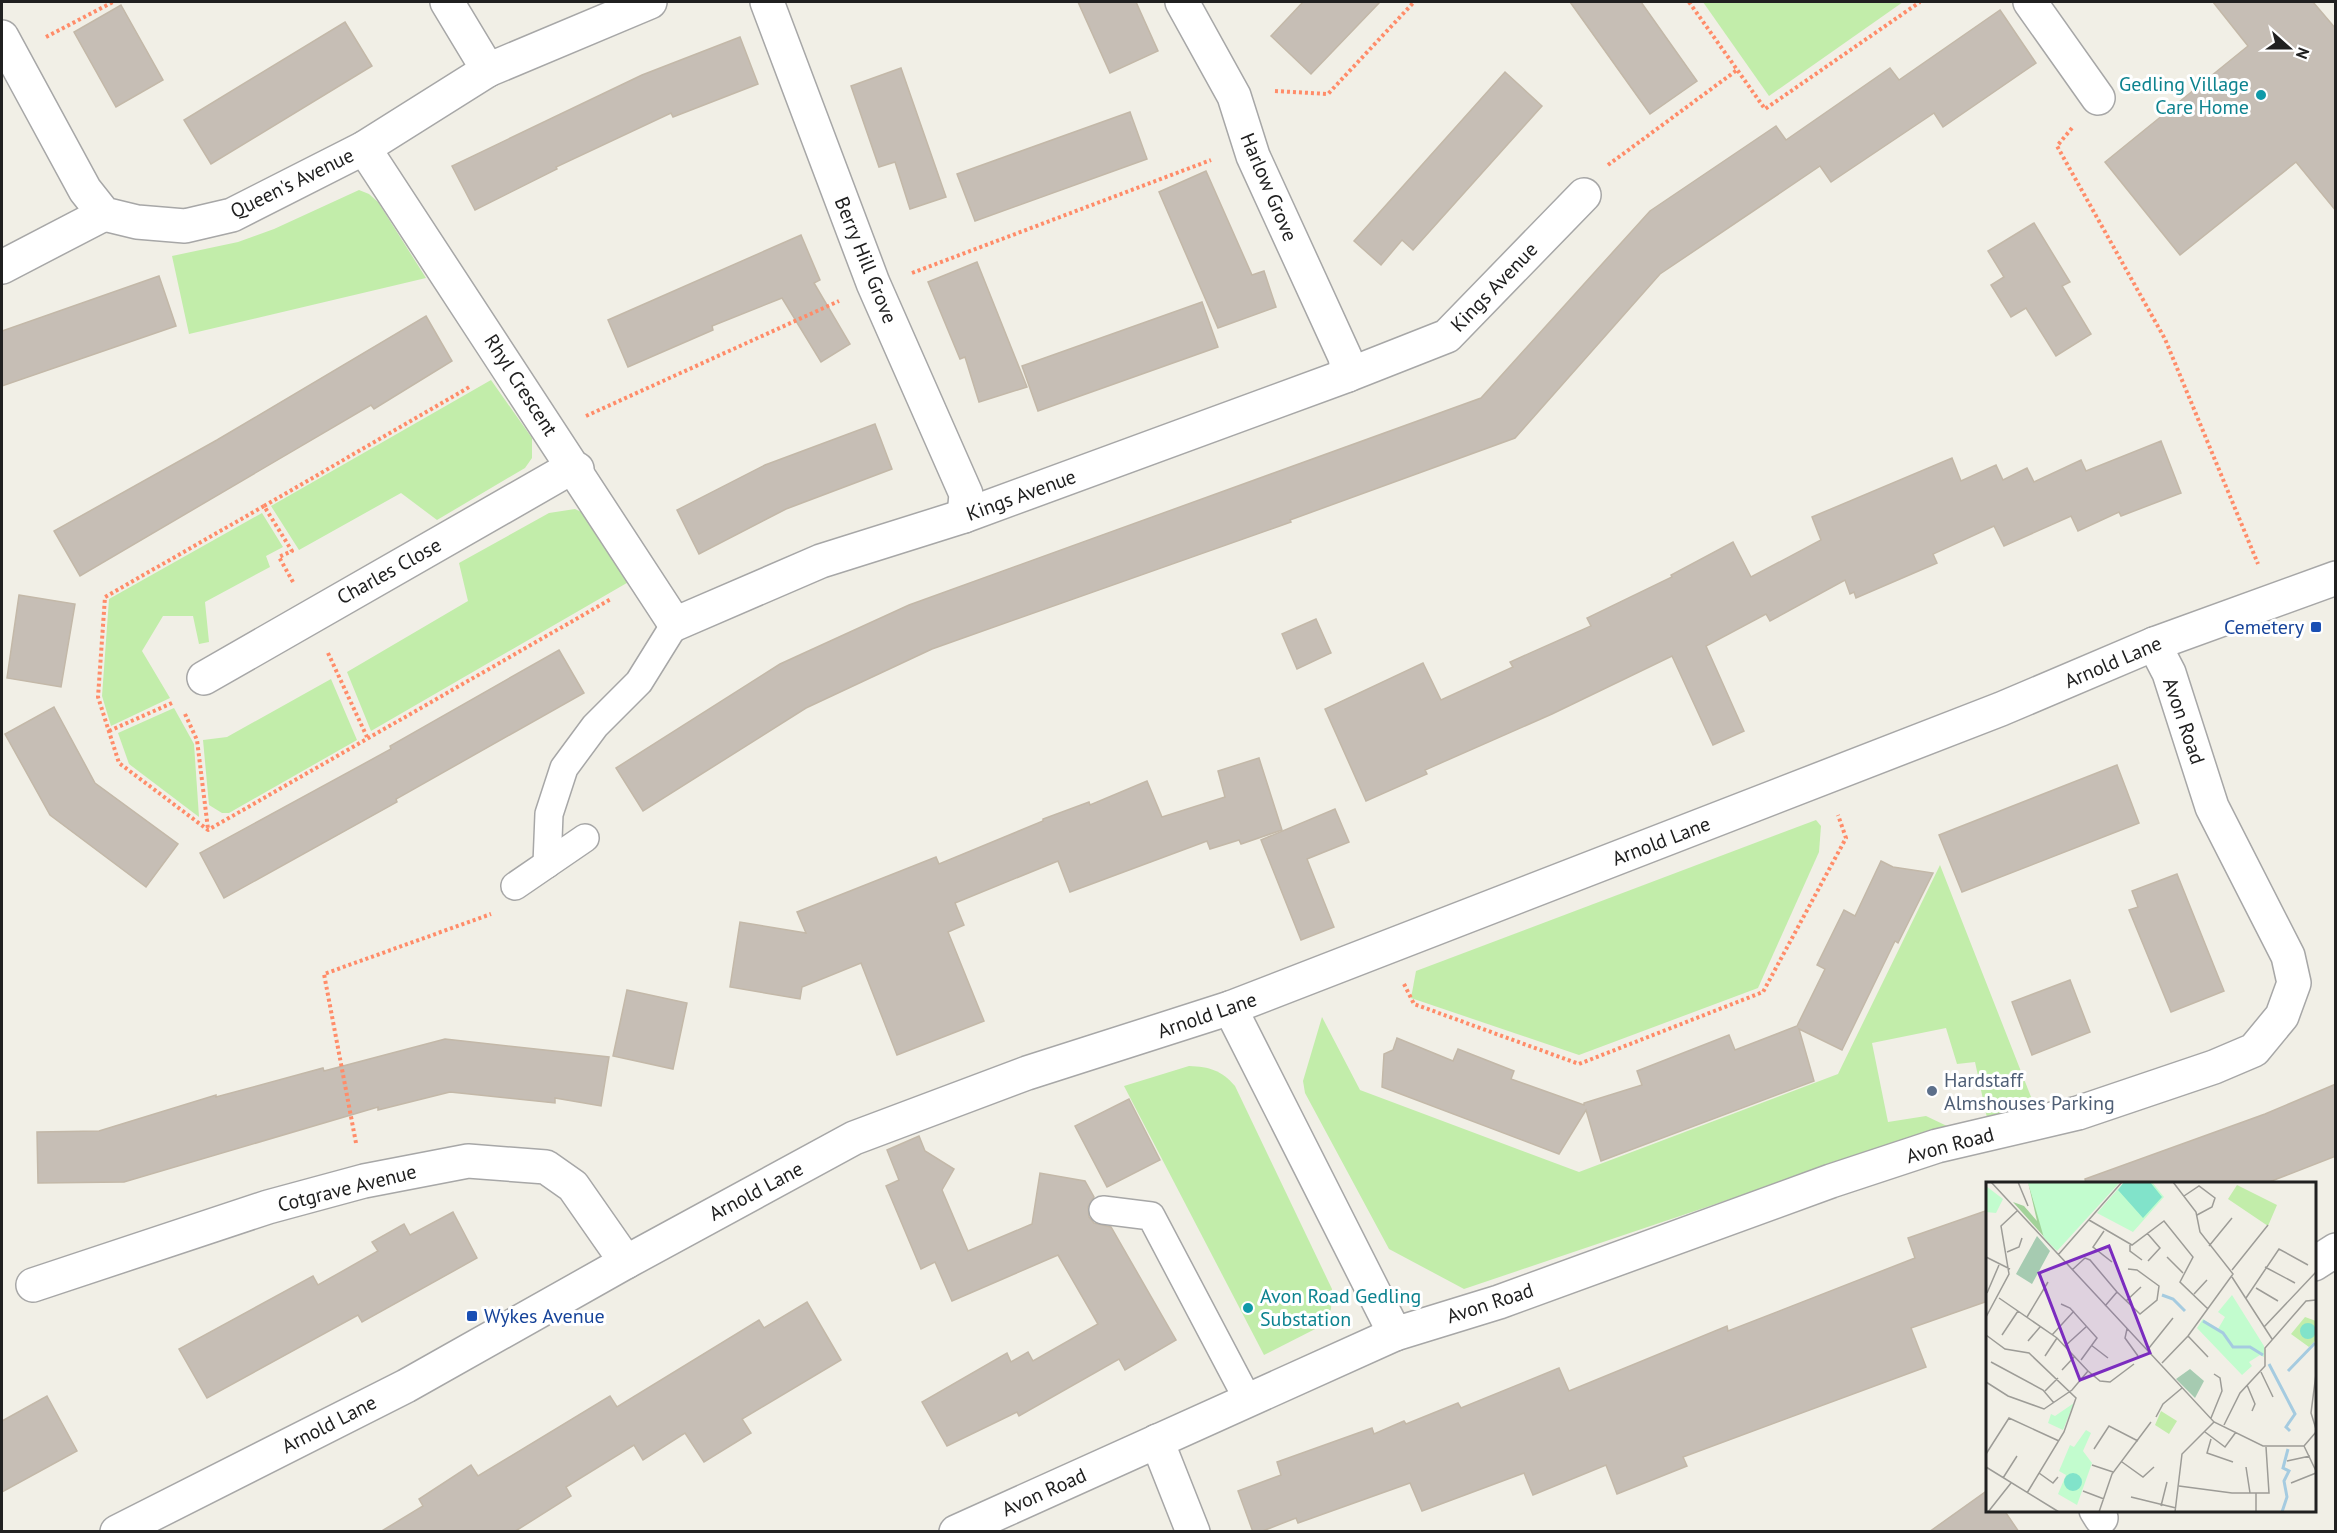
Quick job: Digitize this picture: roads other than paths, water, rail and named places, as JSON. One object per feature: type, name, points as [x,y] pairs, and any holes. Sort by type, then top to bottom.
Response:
[{"type":"street","points":[[447,2],[488,70]]},
{"type":"street","name":"Queen's Avenue","points":[[104,213],[137,222],[185,226],[232,215],[364,148],[488,70],[650,2]]},
{"type":"street","name":"Berry Hill Grove","points":[[767,2],[873,283],[966,494],[964,516]]},
{"type":"street","name":"Harlow Grove","points":[[1182,2],[1234,96],[1253,156],[1345,357],[1348,375]]},
{"type":"street","points":[[2030,2],[2098,98]]},
{"type":"street","points":[[2,267],[104,213],[85,190],[6,45]]},
{"type":"street","name":"Rhyl Crescent","points":[[364,148],[577,470],[675,624]]},
{"type":"street","name":"Kings Avenue","points":[[675,624],[821,561],[964,516],[1348,375],[1447,336],[1584,195]]},
{"type":"street","name":"Charles Close","points":[[204,678],[551,479],[577,470]]},
{"type":"street","name":"Arnold Lane","points":[[117,1532],[406,1386],[626,1262],[854,1138],[1027,1073],[1230,1008],[2001,710],[2154,644],[2336,578]]},
{"type":"street","name":"Avon Road","points":[[956,1532],[1395,1334],[1499,1302],[1831,1181],[1936,1146],[2078,1113],[2214,1067],[2254,1050],[2282,1016],[2294,983],[2288,956],[2212,807],[2169,673],[2154,644]]},
{"type":"street","points":[[1230,1008],[1395,1334]]},
{"type":"street","name":"Cotgrave Avenue","points":[[33,1285],[268,1207],[364,1181],[468,1161],[546,1167],[573,1186],[626,1262]]},
{"type":"street","points":[[2316,1263],[2336,1250]]},
{"type":"street","points":[[1157,1441],[1193,1532]]},
{"type":"lane","points":[[547,864],[549,814],[564,768],[594,726],[639,682],[675,624]]},
{"type":"lane","points":[[515,886],[585,838]]},
{"type":"lane","points":[[1103,1210],[1151,1216],[1248,1400]]},
{"type":"place","name":"Gedling Village Care Home","points":[[2261,95]]},
{"type":"place","name":"Cemetery","points":[[2316,627]]},
{"type":"place","name":"Hardstaff Almshouses Parking","points":[[1932,1091]]},
{"type":"place","name":"Avon Road Gedling Substation","points":[[1248,1308]]},
{"type":"place","name":"Wykes Avenue","points":[[472,1316]]}]
